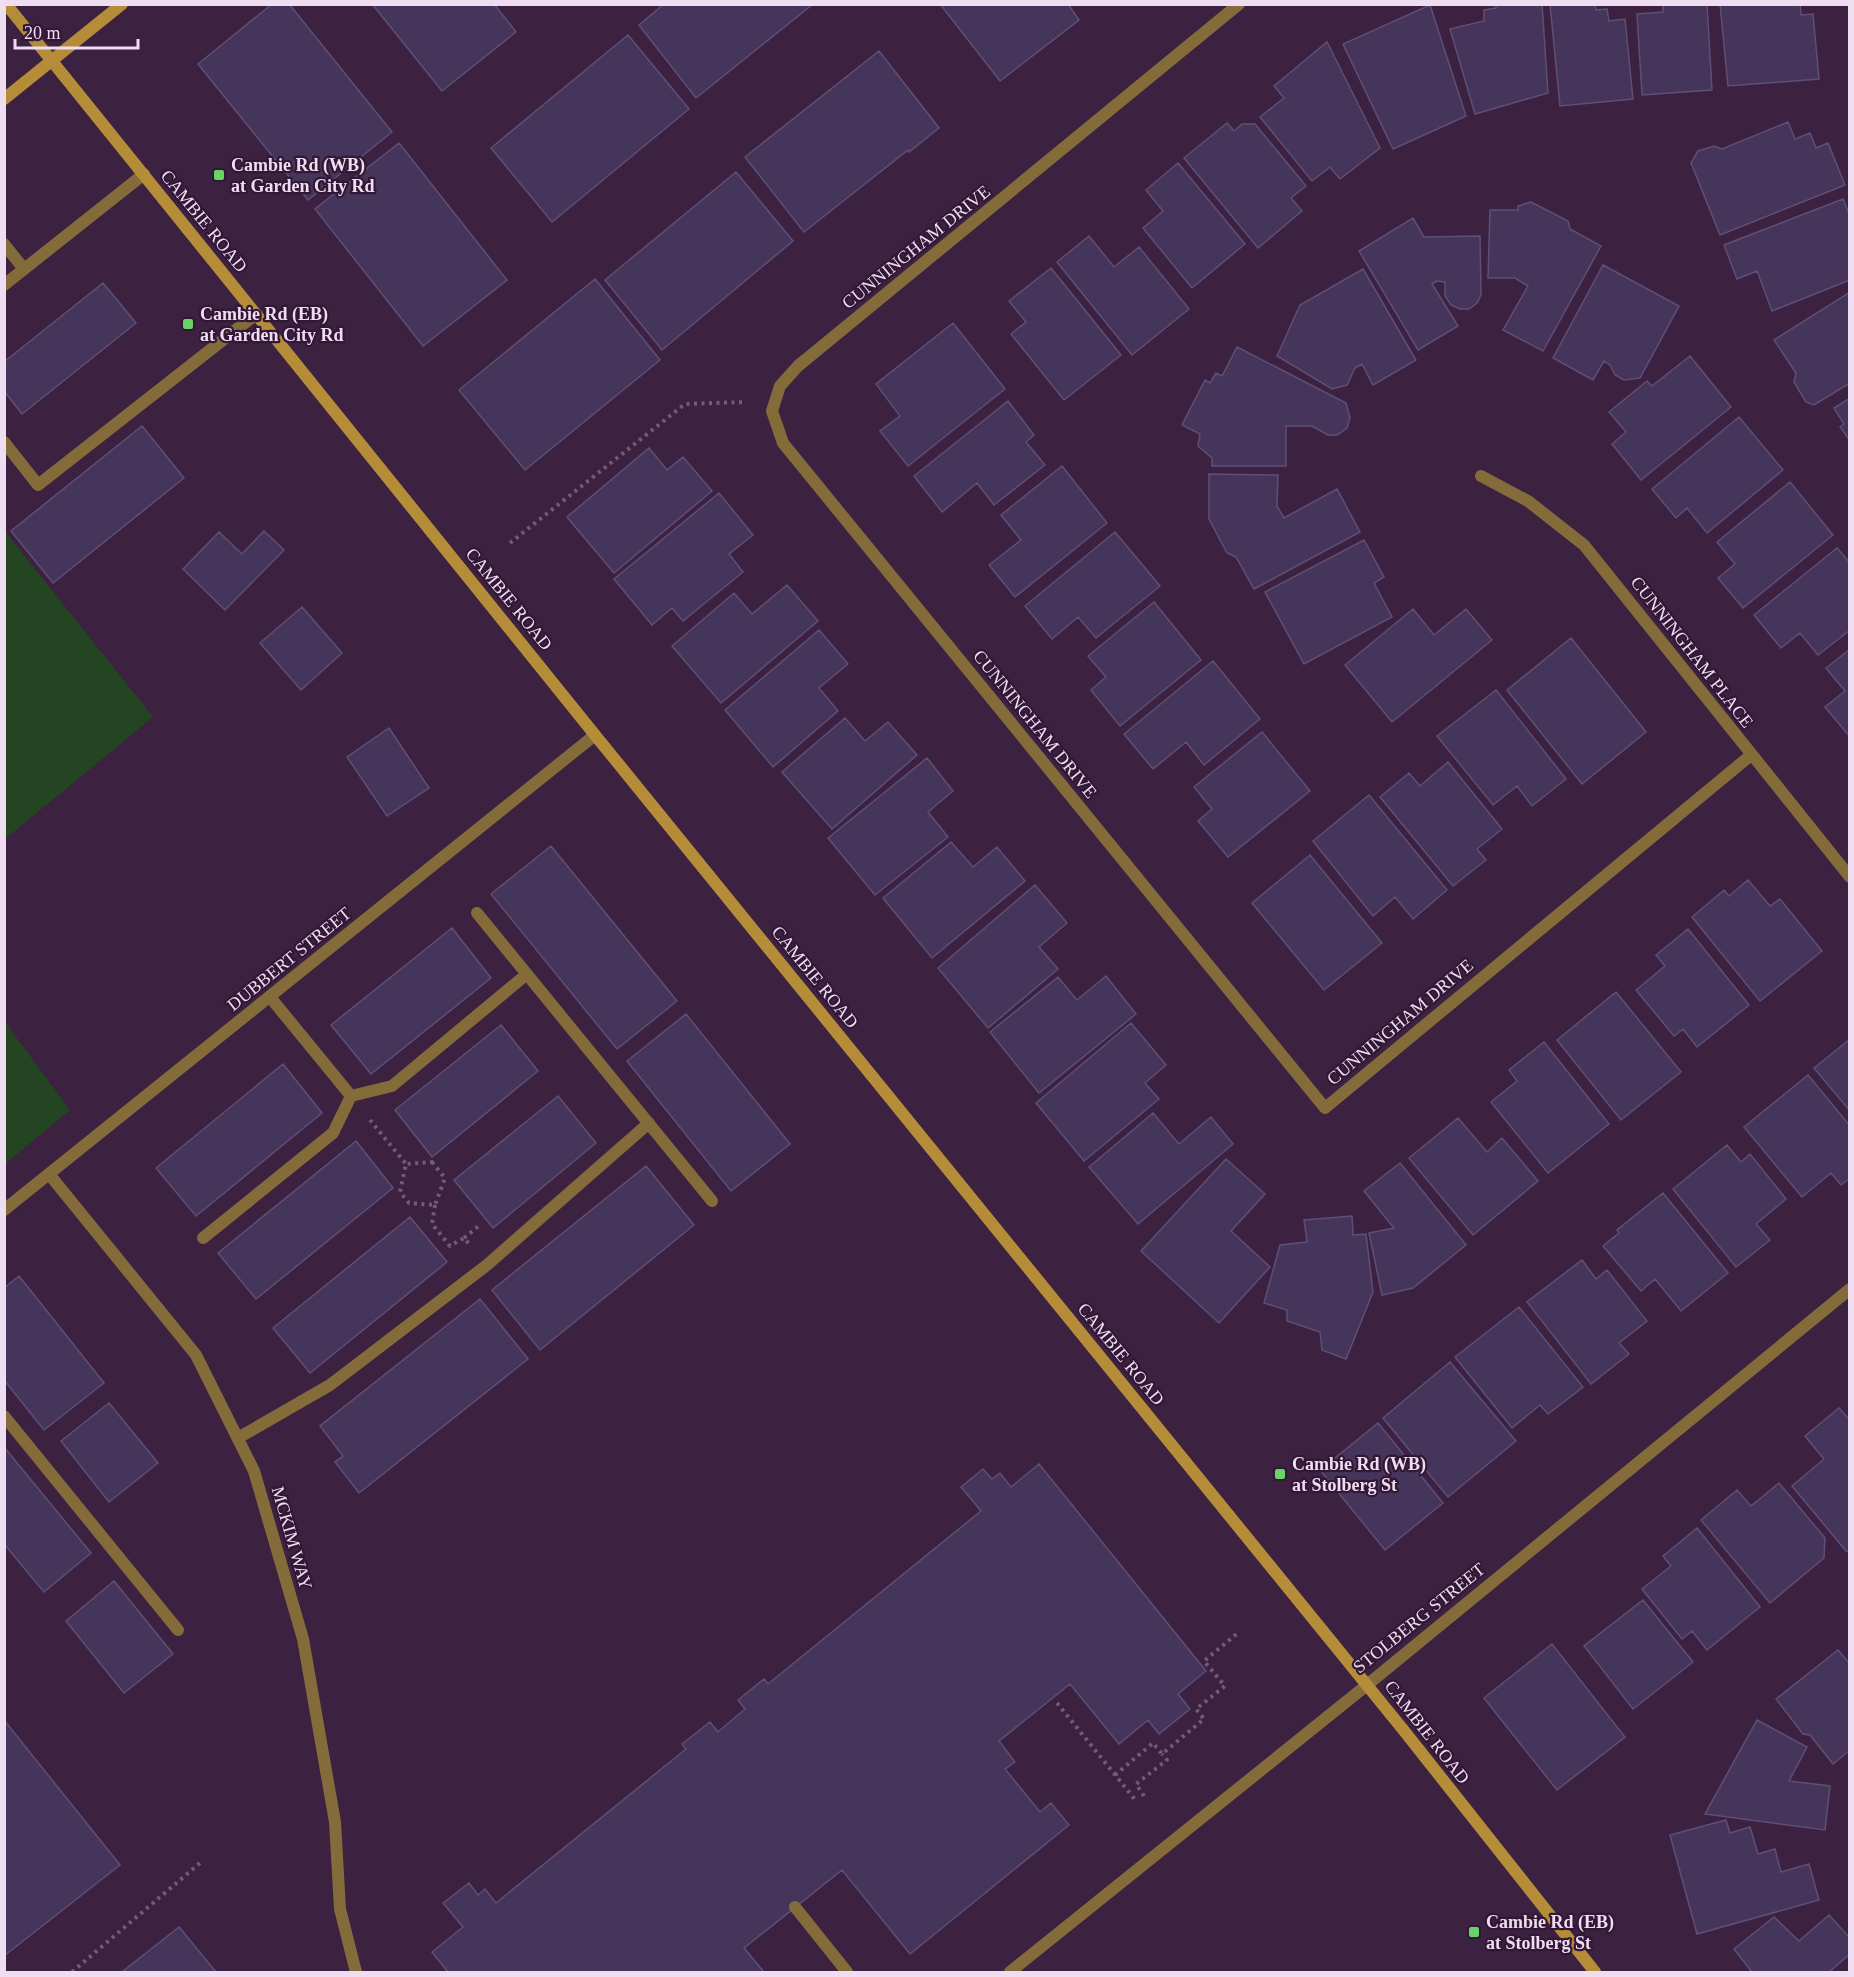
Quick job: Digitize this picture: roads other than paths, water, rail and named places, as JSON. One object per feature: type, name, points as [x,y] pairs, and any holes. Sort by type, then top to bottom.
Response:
[{"type":"main road","name":"CAMBIE ROAD","points":[[6,4],[1367,1685],[1595,1972]]},
{"type":"main road","points":[[4,99],[122,4]]},
{"type":"street","name":"CUNNINGHAM DRIVE","points":[[1239,4],[798,366],[780,386],[772,411],[783,443],[1325,1108],[1751,755]]},
{"type":"street","points":[[4,285],[144,174]]},
{"type":"street","points":[[4,244],[24,269]]},
{"type":"street","points":[[4,442],[38,484],[256,314]]},
{"type":"street","name":"CUNNINGHAM PLACE","points":[[1481,476],[1528,501],[1584,545],[1850,877]]},
{"type":"street","name":"DUBBERT STREET","points":[[4,1209],[596,735]]},
{"type":"street","points":[[477,913],[712,1201]]},
{"type":"street","points":[[351,1095],[392,1086],[527,974]]},
{"type":"street","points":[[270,997],[351,1095]]},
{"type":"street","points":[[203,1238],[333,1133],[351,1095]]},
{"type":"street","points":[[238,1438],[330,1385],[487,1265],[649,1123]]},
{"type":"street","name":"MCKIM WAY","points":[[49,1174],[196,1355],[254,1471],[303,1639],[335,1822],[340,1909],[356,1972]]},
{"type":"street","name":"STOLBERG STREET","points":[[1010,1972],[1367,1685],[1850,1289]]},
{"type":"street","points":[[4,1416],[178,1630]]},
{"type":"street","points":[[795,1907],[848,1972]]},
{"type":"place","name":"Cambie Rd (WB) at Garden City Rd","points":[[219,175]]},
{"type":"place","name":"Cambie Rd (EB) at Garden City Rd","points":[[188,324]]},
{"type":"place","name":"Cambie Rd (WB) at Stolberg St","points":[[1280,1474]]},
{"type":"place","name":"Cambie Rd (EB) at Stolberg St","points":[[1474,1932]]}]
